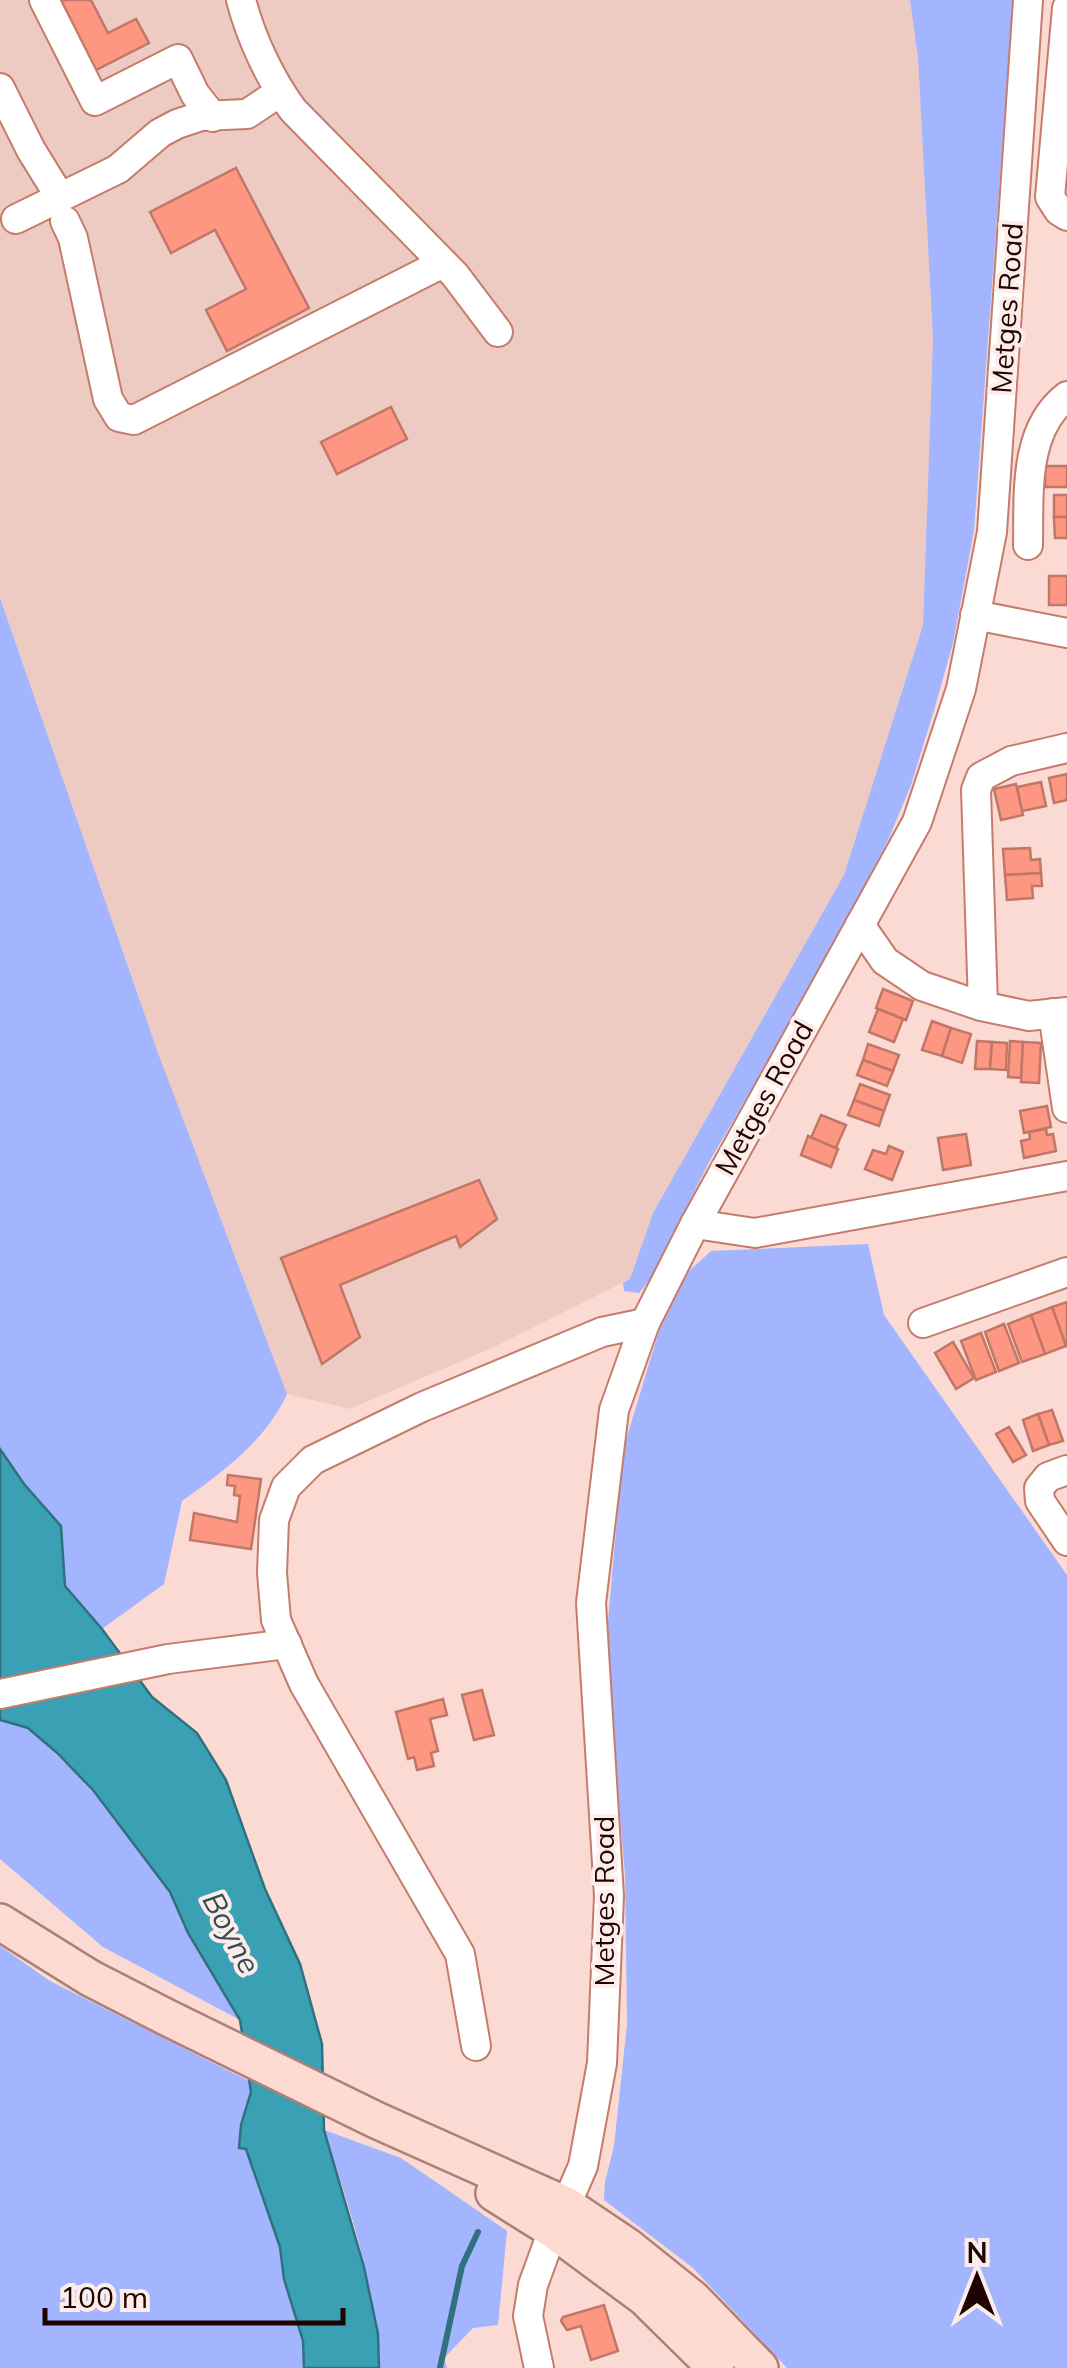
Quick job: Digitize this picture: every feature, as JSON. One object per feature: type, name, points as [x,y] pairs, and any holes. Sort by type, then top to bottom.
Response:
[{"type":"main road","points":[[0,1922],[90,1978],[376,2120],[560,2217],[627,2246],[693,2299],[760,2368]]},
{"type":"main road","points":[[560,2217],[716,2368]]},
{"type":"street","points":[[44,0],[95,100],[178,59],[195,94],[214,117]]},
{"type":"street","points":[[241,0],[246,20],[280,92],[293,110],[443,263],[498,332]]},
{"type":"street","name":"Metges Road","points":[[539,2368],[528,2316],[533,2285],[583,2166],[602,2063],[610,1896],[591,1603],[614,1410],[645,1322],[917,822],[960,689],[992,532],[1028,0]]},
{"type":"street","points":[[1067,8],[1050,197],[1067,216]]},
{"type":"street","points":[[0,88],[73,238],[108,399],[119,417],[134,420],[443,263]]},
{"type":"street","points":[[16,219],[62,209],[160,132],[201,116],[247,114],[280,92]]},
{"type":"street","points":[[1028,545],[1037,436],[1044,418],[1067,396]]},
{"type":"street","points":[[975,616],[1067,633]]},
{"type":"street","points":[[983,1006],[976,790],[981,777],[1011,761],[1067,748]]},
{"type":"street","points":[[860,925],[885,960],[922,986],[1029,1016],[1060,1012],[1067,1108]]},
{"type":"street","points":[[696,1224],[756,1233],[1067,1176]]},
{"type":"street","points":[[923,1323],[1067,1272]]},
{"type":"street","points":[[476,2046],[460,1954],[304,1684],[276,1620],[272,1573],[274,1520],[286,1487],[314,1460],[422,1407],[602,1332],[645,1322]]},
{"type":"street","points":[[1067,1470],[1048,1477],[1039,1488],[1040,1501],[1067,1541]]},
{"type":"street","points":[[0,1694],[157,1661],[287,1644]]},
{"type":"shaded area","points":[[0,0],[910,0],[918,58],[933,339],[923,625],[844,875],[653,1213],[630,1279],[496,1346],[350,1409],[287,1394],[158,1053],[0,598]]},
{"type":"shaded area","points":[[910,0],[1013,0],[974,531],[953,643],[911,785],[836,945],[709,1162],[651,1278],[639,1293],[624,1291],[623,1283],[630,1279],[653,1213],[844,875],[923,625],[933,339],[918,58]]},
{"type":"shaded area","points":[[0,598],[158,1053],[287,1394],[255,1440],[228,1467],[182,1501],[164,1584],[102,1629],[65,1586],[61,1526],[0,1449]]},
{"type":"shaded area","points":[[868,1244],[884,1315],[1067,1575],[1067,2368],[787,2368],[693,2268],[604,2200],[627,2024],[625,1875],[606,1644],[623,1450],[659,1331],[688,1272],[711,1251]]},
{"type":"shaded area","points":[[0,1720],[28,1728],[93,1790],[170,1892],[180,1917],[240,2020],[103,1947],[0,1859]]},
{"type":"shaded area","points":[[0,1946],[50,1981],[249,2081],[251,2092],[241,2125],[280,2247],[284,2279],[303,2341],[304,2368],[0,2368]]},
{"type":"shaded area","points":[[324,2130],[401,2158],[507,2231],[498,2325],[473,2328],[444,2358],[447,2368],[379,2368],[367,2277]]},
{"type":"water","name":"Boyne","points":[[0,1449],[61,1526],[65,1586],[152,1697],[197,1733],[226,1780],[265,1889],[300,1964],[322,2044],[324,2130],[364,2267],[378,2334],[379,2368],[304,2368],[303,2341],[284,2279],[280,2247],[246,2149],[239,2148],[251,2092],[240,2020],[188,1933],[170,1892],[93,1790],[28,1728],[0,1720]]},
{"type":"building","points":[[61,0],[91,0],[108,33],[136,19],[149,43],[96,70]]},
{"type":"building","points":[[236,168],[309,308],[227,351],[206,310],[246,289],[215,230],[171,253],[150,212]]},
{"type":"building","points":[[391,407],[407,439],[337,474],[321,442]]},
{"type":"building","points":[[1045,466],[1067,466],[1067,487],[1045,487]]},
{"type":"building","points":[[1054,495],[1067,495],[1067,517],[1054,517]]},
{"type":"building","points":[[1054,517],[1067,517],[1067,538],[1055,538]]},
{"type":"building","points":[[1049,576],[1067,576],[1067,605],[1049,605]]},
{"type":"building","points":[[1067,774],[1067,800],[1054,803],[1049,778]]},
{"type":"building","points":[[1041,782],[1046,806],[1022,811],[1017,787]]},
{"type":"building","points":[[1016,784],[1023,815],[1001,820],[994,789]]},
{"type":"building","points":[[1030,848],[1031,860],[1040,859],[1041,873],[1005,875],[1003,849]]},
{"type":"building","points":[[1041,873],[1042,886],[1032,886],[1033,898],[1007,900],[1005,875]]},
{"type":"building","points":[[883,989],[913,1001],[906,1020],[876,1008]]},
{"type":"building","points":[[878,1009],[903,1019],[894,1042],[869,1032]]},
{"type":"building","points":[[932,1021],[951,1028],[942,1056],[922,1050]]},
{"type":"building","points":[[951,1028],[971,1034],[962,1063],[942,1056]]},
{"type":"building","points":[[977,1041],[992,1042],[990,1069],[975,1069]]},
{"type":"building","points":[[1010,1041],[1023,1042],[1021,1078],[1008,1077]]},
{"type":"building","points":[[992,1042],[1007,1043],[1006,1070],[990,1069]]},
{"type":"building","points":[[1023,1042],[1041,1043],[1039,1083],[1021,1082]]},
{"type":"building","points":[[868,1044],[899,1055],[893,1071],[863,1060]]},
{"type":"building","points":[[863,1060],[893,1071],[887,1086],[857,1075]]},
{"type":"building","points":[[860,1084],[890,1095],[884,1111],[854,1100]]},
{"type":"building","points":[[854,1100],[884,1111],[879,1126],[848,1115]]},
{"type":"building","points":[[1047,1106],[1051,1127],[1024,1133],[1020,1111]]},
{"type":"building","points":[[821,1115],[846,1125],[836,1148],[811,1138]]},
{"type":"building","points":[[1046,1129],[1047,1135],[1053,1134],[1056,1151],[1024,1158],[1021,1141],[1030,1139],[1029,1132]]},
{"type":"building","points":[[966,1134],[971,1165],[943,1170],[938,1138]]},
{"type":"building","points":[[808,1136],[838,1149],[831,1167],[801,1155]]},
{"type":"building","points":[[889,1146],[903,1152],[892,1180],[865,1169],[873,1150],[886,1154]]},
{"type":"building","points":[[479,1180],[497,1219],[460,1247],[456,1236],[340,1285],[360,1337],[322,1364],[281,1258]]},
{"type":"building","points":[[1067,1302],[1067,1346],[1066,1346],[1052,1307]]},
{"type":"building","points":[[1052,1307],[1066,1346],[1045,1354],[1031,1315]]},
{"type":"building","points":[[1031,1315],[1045,1354],[1022,1362],[1008,1324]]},
{"type":"building","points":[[1004,1324],[1019,1363],[999,1371],[985,1332]]},
{"type":"building","points":[[981,1333],[996,1372],[976,1380],[961,1341]]},
{"type":"building","points":[[953,1342],[974,1378],[956,1389],[935,1353]]},
{"type":"building","points":[[1052,1410],[1063,1441],[1049,1445],[1038,1414]]},
{"type":"building","points":[[1038,1414],[1049,1445],[1033,1451],[1023,1420]]},
{"type":"building","points":[[1009,1427],[1026,1455],[1013,1462],[996,1434]]},
{"type":"building","points":[[228,1475],[261,1479],[251,1549],[190,1540],[194,1513],[237,1522],[240,1496],[234,1495],[235,1486],[227,1485]]},
{"type":"building","points":[[482,1690],[494,1735],[474,1740],[462,1695]]},
{"type":"building","points":[[443,1699],[447,1715],[430,1719],[438,1751],[431,1753],[434,1766],[417,1770],[414,1757],[408,1759],[396,1712]]},
{"type":"building","points":[[604,2305],[618,2351],[591,2360],[581,2326],[567,2330],[561,2321],[563,2317]]},
{"type":"waterway","points":[[440,2368],[462,2266],[478,2232]]}]
